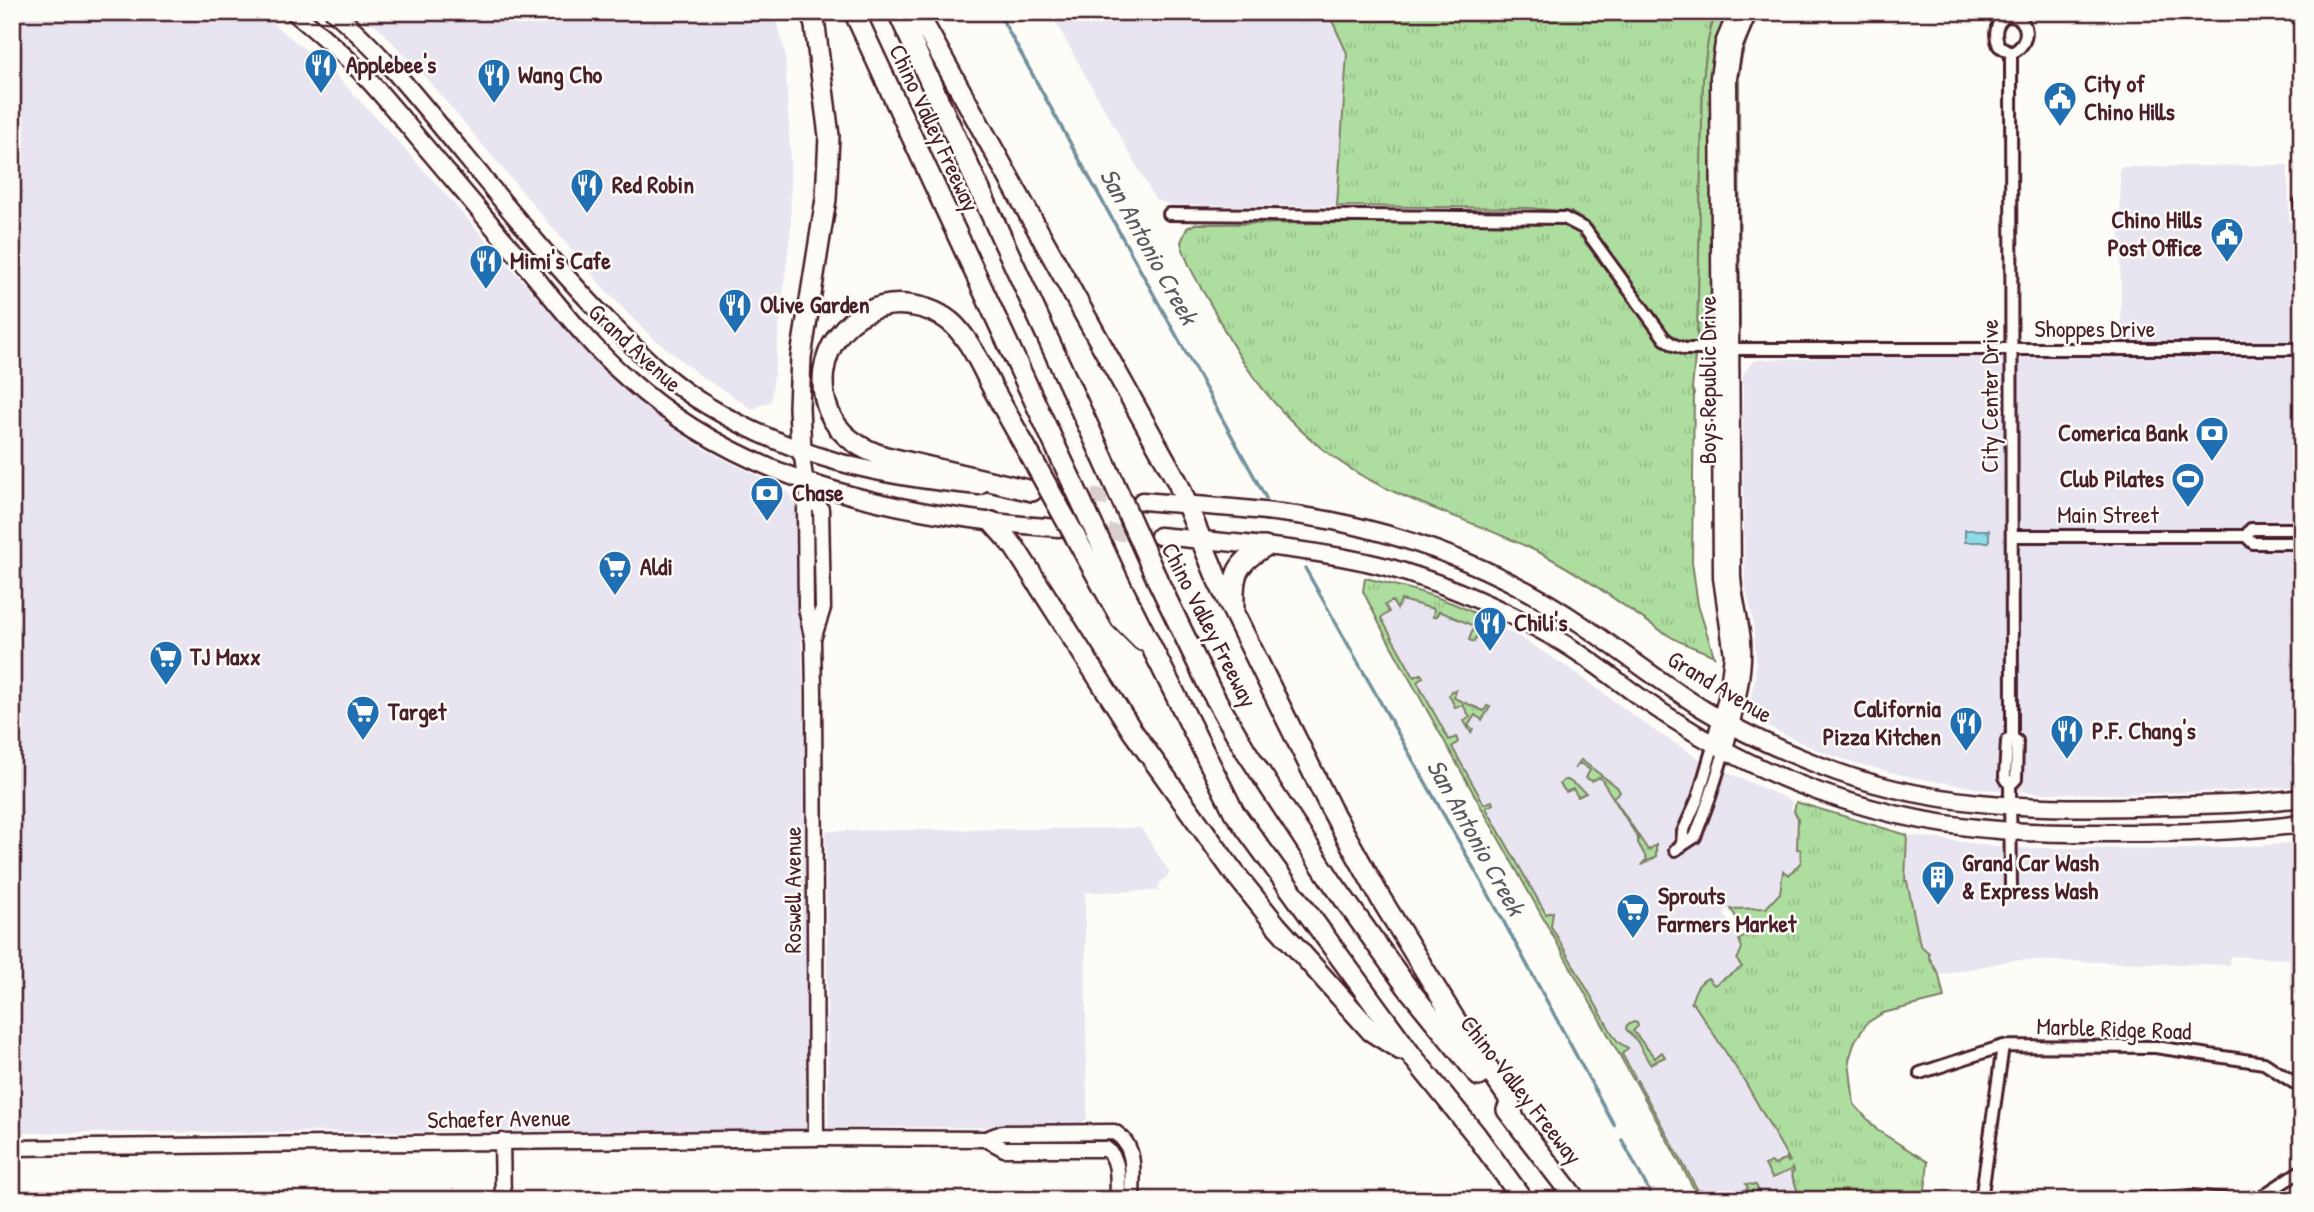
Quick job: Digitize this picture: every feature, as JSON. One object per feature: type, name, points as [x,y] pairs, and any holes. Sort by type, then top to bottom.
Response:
[{"type":"highway","points":[[802,451],[799,407],[801,357],[826,199],[829,136],[811,12]]},
{"type":"highway","name":"Chino Valley Freeway","points":[[854,12],[1060,456],[1111,584],[1152,650],[1234,812],[1412,1056],[1476,1135],[1523,1200]]},
{"type":"highway","name":"Chino Valley Freeway","points":[[898,12],[1210,689],[1332,882],[1407,987],[1576,1200]]},
{"type":"highway","points":[[917,12],[1178,483],[1234,614],[1331,809],[1454,1018],[1507,1097],[1514,1119]]},
{"type":"highway","points":[[1036,491],[886,457],[867,451],[851,439],[829,412],[823,383],[826,358],[836,338],[853,319],[880,306],[900,304],[920,306],[941,314],[956,327],[972,349],[1030,455],[1111,584]]},
{"type":"highway","points":[[992,522],[1014,548],[1128,724],[1232,870],[1371,1031],[1412,1056]]},
{"type":"highway","points":[[1234,614],[1237,571],[1245,560],[1264,547]]},
{"type":"main road","name":"Grand Avenue","points":[[294,12],[332,44],[378,90],[570,320],[627,378],[671,414],[808,489],[884,505],[992,522],[1059,528]]},
{"type":"main road","name":"Grand Avenue","points":[[334,12],[352,27],[397,75],[569,281],[640,353],[706,405],[802,451],[846,466],[942,482],[1036,491]]},
{"type":"main road","name":"Boys Republic Drive","points":[[1725,350],[1718,76],[1723,43],[1736,12]]},
{"type":"main road","name":"Boys Republic Drive","points":[[1719,746],[1726,722],[1732,655],[1721,583],[1729,78],[1736,40],[1749,12]]},
{"type":"main road","name":"Roswell Avenue","points":[[802,451],[808,489],[821,509],[823,608],[813,641],[816,1138]]},
{"type":"main road","name":"Grand Avenue","points":[[1142,501],[1311,518],[1358,527],[1478,567],[1565,613],[1685,697],[1726,722],[1807,760],[1867,781],[1944,799],[2010,807],[2141,807],[2302,798]]},
{"type":"main road","name":"Grand Avenue","points":[[1159,536],[1331,555],[1387,567],[1478,599],[1581,654],[1655,707],[1719,746],[1791,781],[1847,801],[1935,822],[2011,831],[2212,832],[2302,824]]},
{"type":"main road","name":"Schaefer Avenue","points":[[12,1148],[816,1138],[986,1139],[1002,1133],[1114,1132],[1129,1145],[1132,1200]]},
{"type":"main road","name":"Schaefer Avenue","points":[[986,1139],[1003,1149],[1100,1148],[1111,1153],[1115,1160],[1118,1200]]},
{"type":"main road","points":[[502,1141],[503,1200]]},
{"type":"street","name":"City Center Drive","points":[[2011,14],[2020,20],[2026,32],[2023,45],[2011,53],[1999,46],[1995,33],[2001,20],[2011,14]]},
{"type":"street","name":"City Center Drive","points":[[2011,53],[2012,738],[2007,741],[2005,777],[2010,785],[2011,888]]},
{"type":"street","name":"Shoppes Drive","points":[[1169,214],[1564,218],[1585,229],[1659,332],[1669,342],[1685,349],[2302,349]]},
{"type":"street","name":"Main Street","points":[[2246,536],[2251,529],[2302,529]]},
{"type":"street","name":"Main Street","points":[[2012,536],[2246,536],[2253,543],[2302,543]]},
{"type":"street","points":[[1679,847],[1719,746]]},
{"type":"street","points":[[1981,1200],[2003,1046]]},
{"type":"street","name":"Marble Ridge Road","points":[[1920,1073],[2003,1046],[2155,1047],[2264,1063],[2302,1088]]},
{"type":"street","points":[[2123,1199],[2193,1196],[2232,1200],[2258,1199],[2302,1170]]},
{"type":"shaded area","points":[[12,12],[258,12],[332,71],[611,377],[666,423],[704,449],[789,492],[795,503],[803,677],[808,1130],[12,1133]]},
{"type":"shaded area","points":[[363,12],[774,12],[785,53],[791,225],[771,401],[754,410],[698,374],[645,331],[609,294],[420,71]]},
{"type":"shaded area","points":[[1050,12],[1328,12],[1347,53],[1337,206],[1172,205],[1155,199]]},
{"type":"shaded area","points":[[2288,165],[2289,222],[2302,223],[2302,341],[2121,342],[2120,167]]},
{"type":"shaded area","points":[[2105,350],[2123,354],[2302,353],[2302,786],[2117,794],[1982,789],[1910,777],[1855,763],[1817,750],[1754,720],[1749,703],[1755,678],[1756,656],[1753,619],[1745,583],[1743,374],[1754,360]]},
{"type":"shaded area","points":[[1365,578],[1402,586],[1447,602],[1520,637],[1575,672],[1652,729],[1708,764],[1792,801],[1791,808],[1798,818],[1798,849],[1801,850],[1801,862],[1789,876],[1785,871],[1782,874],[1780,893],[1766,908],[1727,909],[1724,914],[1741,944],[1737,960],[1742,967],[1713,986],[1697,986],[1691,1003],[1744,1080],[1794,1169],[1806,1200],[1700,1200],[1384,633],[1363,591]]},
{"type":"shaded area","points":[[1141,828],[1170,873],[1159,884],[1158,891],[1085,892],[1087,1119],[1075,1126],[828,1128],[826,831]]},
{"type":"shaded area","points":[[1907,835],[2011,848],[2187,849],[2302,841],[2302,994],[2290,989],[2289,959],[2230,956],[2229,965],[2014,960],[1939,975],[1928,957],[1929,953],[1920,945],[1908,881],[1905,882]]},
{"type":"green space","points":[[1328,12],[1717,12],[1709,37],[1703,80],[1697,343],[1679,340],[1664,329],[1591,225],[1571,212],[1529,208],[1337,206],[1347,53]]},
{"type":"green space","points":[[1717,12],[1728,12],[1716,45],[1711,74],[1713,328],[1708,338],[1697,343],[1703,80],[1709,37]]},
{"type":"green space","points":[[1757,12],[1760,12],[1741,58],[1739,75],[1740,326],[1737,326],[1736,74],[1740,50]]},
{"type":"green space","points":[[1195,224],[1564,224],[1579,234],[1659,342],[1674,352],[1695,357],[1692,389],[1692,562],[1698,605],[1714,656],[1671,637],[1542,554],[1390,490],[1336,459],[1289,419],[1250,371],[1197,280],[1181,242],[1187,228]]},
{"type":"green space","points":[[1365,578],[1453,603],[1480,616],[1477,627],[1491,631],[1489,635],[1479,631],[1474,642],[1469,640],[1474,626],[1439,611],[1436,617],[1433,617],[1434,609],[1401,600],[1397,609],[1392,601],[1385,605],[1389,612],[1381,618],[1414,677],[1421,674],[1423,677],[1417,682],[1449,740],[1456,737],[1458,742],[1452,747],[1484,804],[1492,801],[1493,804],[1486,808],[1546,914],[1553,912],[1551,926],[1612,1033],[1618,1042],[1628,1048],[1622,1054],[1635,1077],[1633,1079],[1384,633],[1363,591]]},
{"type":"green space","points":[[1456,690],[1454,698],[1484,711],[1487,706],[1490,707],[1482,720],[1475,715],[1468,726],[1473,729],[1471,733],[1464,721],[1470,717],[1463,705],[1455,707],[1449,695]]},
{"type":"green space","points":[[1581,760],[1617,787],[1620,792],[1613,797],[1648,850],[1656,845],[1656,857],[1641,865],[1647,859],[1638,838],[1600,777],[1592,781],[1586,778],[1590,770],[1580,763],[1574,769]]},
{"type":"green space","points":[[1564,780],[1586,793],[1578,797],[1573,789],[1566,792],[1560,784]]},
{"type":"green space","points":[[1796,802],[1907,835],[1905,881],[1920,945],[1929,953],[1939,975],[1944,998],[1883,1013],[1867,1023],[1855,1041],[1849,1060],[1854,1104],[1877,1130],[1928,1162],[1924,1200],[1801,1200],[1791,1173],[1794,1172],[1792,1168],[1772,1178],[1765,1165],[1771,1162],[1775,1165],[1786,1158],[1790,1161],[1744,1080],[1691,1003],[1696,989],[1704,980],[1708,978],[1714,985],[1742,967],[1737,960],[1742,948],[1739,940],[1747,935],[1731,909],[1766,908],[1780,893],[1783,871],[1789,875],[1801,862],[1801,850],[1797,849],[1798,818],[1794,811]]},
{"type":"green space","points":[[1634,1022],[1638,1026],[1633,1031],[1655,1058],[1662,1052],[1665,1057],[1650,1064],[1637,1041],[1626,1029],[1627,1025]]},
{"type":"green space","points":[[1637,1080],[1702,1198],[1708,1196],[1710,1199],[1700,1200],[1635,1081]]},
{"type":"green space","points":[[1746,1184],[1756,1185],[1759,1197],[1753,1198],[1749,1191],[1731,1200],[1725,1200],[1723,1191],[1725,1190],[1730,1198],[1748,1188]]},
{"type":"water","points":[[1965,530],[1989,530],[1989,542],[1965,542]]},
{"type":"waterway","name":"San Antonio Creek","points":[[998,12],[1266,498]]},
{"type":"waterway","name":"San Antonio Creek","points":[[1305,568],[1499,913],[1614,1125]]},
{"type":"waterway","name":"San Antonio Creek","points":[[1622,1140],[1654,1200]]},
{"type":"tunnel","points":[[1044,492],[1130,500]]},
{"type":"tunnel","points":[[1061,528],[1159,536]]},
{"type":"place","name":"Applebee's","points":[[321,95]]},
{"type":"place","name":"Wang Cho","points":[[494,105]]},
{"type":"place","name":"City of Chino Hills","points":[[2060,128]]},
{"type":"place","name":"Red Robin","points":[[587,215]]},
{"type":"place","name":"Chino Hills Post Office","points":[[2227,264]]},
{"type":"place","name":"Mimi's Cafe","points":[[486,291]]},
{"type":"place","name":"Olive Garden","points":[[735,335]]},
{"type":"place","name":"Comerica Bank","points":[[2212,463]]},
{"type":"place","name":"Club Pilates","points":[[2188,509]]},
{"type":"place","name":"Chase","points":[[767,523]]},
{"type":"place","name":"Aldi","points":[[615,597]]},
{"type":"place","name":"Chili's","points":[[1490,653]]},
{"type":"place","name":"TJ Maxx","points":[[166,687]]},
{"type":"place","name":"Target","points":[[363,742]]},
{"type":"place","name":"California Pizza Kitchen","points":[[1966,753]]},
{"type":"place","name":"P.F. Chang's","points":[[2067,761]]},
{"type":"place","name":"Grand Car Wash & Express Wash","points":[[1938,907]]},
{"type":"place","name":"Sprouts Farmers Market","points":[[1633,940]]}]
